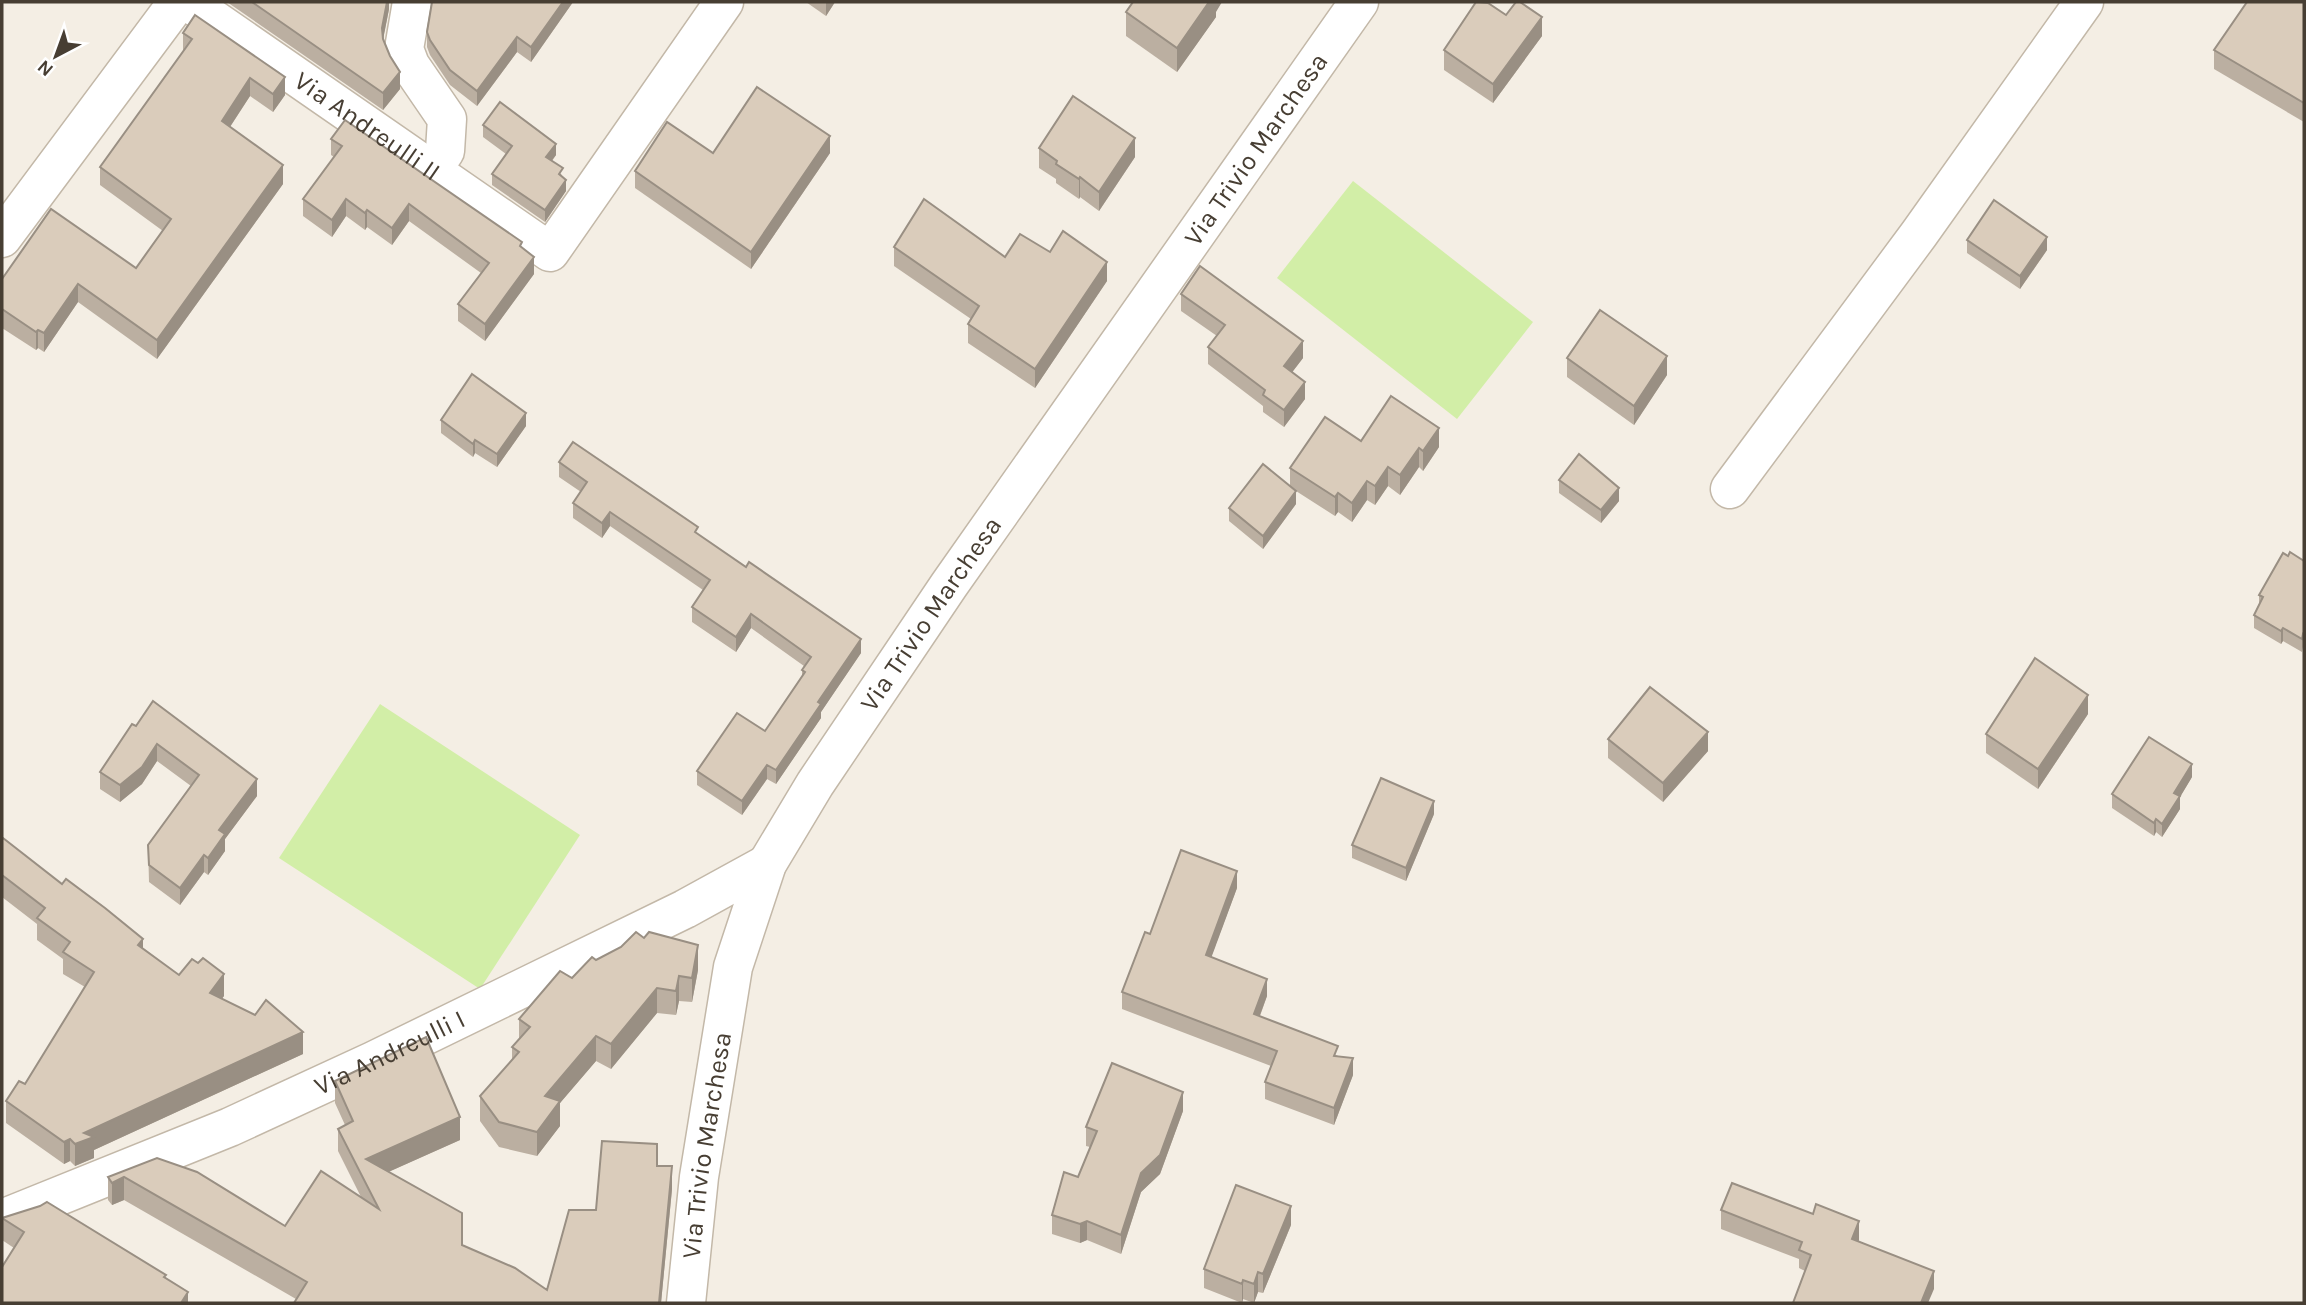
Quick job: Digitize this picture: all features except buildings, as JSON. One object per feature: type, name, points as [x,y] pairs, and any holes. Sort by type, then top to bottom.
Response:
[{"type":"street","name":"Via Andreulli II","points":[[2,239],[14,195],[174,8],[183,2],[190,3],[550,252],[724,2]]},
{"type":"street","points":[[412,2],[404,49],[410,65],[447,120],[445,151],[432,170]]},
{"type":"street","name":"Via Trivio Marchesa","points":[[686,1303],[699,1177],[733,967],[767,864],[815,784],[949,585],[1359,2]]},
{"type":"street","points":[[1730,489],[1911,245],[2084,2]]},
{"type":"street","name":"Via Andreulli I","points":[[2,1219],[230,1127],[373,1061],[685,909],[767,864]]},
{"type":"green space","points":[[1353,181],[1533,322],[1457,419],[1277,278]]},
{"type":"green space","points":[[380,704],[580,835],[480,989],[279,858]]}]
